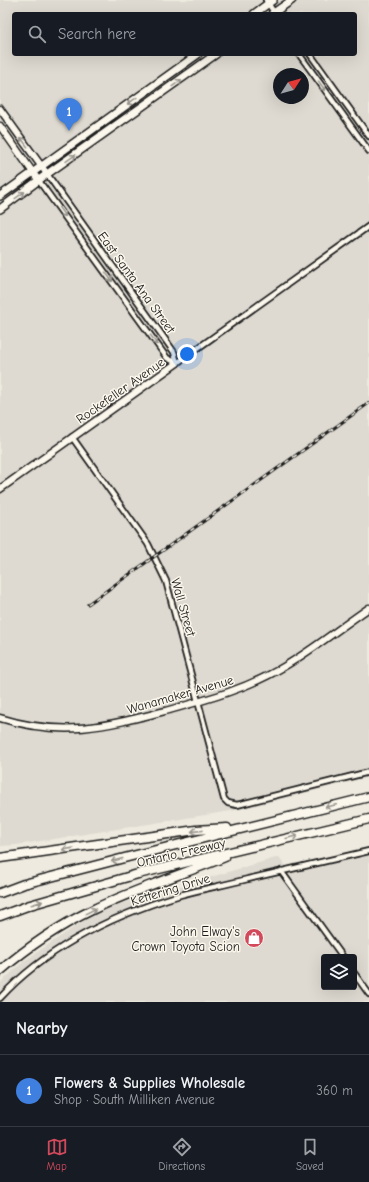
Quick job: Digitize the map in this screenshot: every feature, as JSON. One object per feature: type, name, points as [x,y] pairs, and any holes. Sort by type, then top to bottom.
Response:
[{"type":"highway","name":"Ontario Freeway","points":[[0,893],[39,880],[369,797]]},
{"type":"highway","name":"Ontario Freeway","points":[[0,916],[30,905],[138,874],[369,819]]},
{"type":"highway","points":[[0,858],[196,830],[250,826]]},
{"type":"highway","points":[[0,971],[23,952],[92,910],[129,894],[254,846]]},
{"type":"main road","points":[[277,12],[292,0]]},
{"type":"main road","points":[[256,12],[269,1]]},
{"type":"main road","points":[[0,196],[195,56]]},
{"type":"main road","points":[[0,209],[213,56]]},
{"type":"street","points":[[269,1],[274,12]]},
{"type":"street","points":[[300,56],[369,151]]},
{"type":"street","points":[[311,56],[369,136]]},
{"type":"street","name":"East Santa Ana Street","points":[[0,109],[174,352],[177,363]]},
{"type":"street","name":"East Santa Ana Street","points":[[0,126],[167,358],[177,363]]},
{"type":"street","name":"Rockefeller Avenue","points":[[0,489],[369,226]]},
{"type":"street","name":"Wall Street","points":[[72,437],[139,530],[160,567],[166,581],[224,799],[228,803],[237,804],[369,772]]},
{"type":"street","name":"Wanamaker Avenue","points":[[0,718],[41,728],[78,729],[107,726],[198,702],[240,688],[284,667],[369,608]]},
{"type":"street","name":"Kettering Drive","points":[[0,998],[25,974],[54,953],[84,934],[120,916],[181,895],[369,851]]},
{"type":"street","points":[[281,871],[341,954]]},
{"type":"street","points":[[357,977],[369,994]]},
{"type":"shaded area","points":[[0,0],[369,0],[369,777],[237,810],[16,845],[0,846]]},
{"type":"shaded area","points":[[369,855],[369,1002],[0,1002],[0,983],[24,961],[91,916],[113,906],[279,857],[291,873]]},
{"type":"railway","points":[[88,604],[369,403]]},
{"type":"place","name":"Flowers & Supplies Wholesale","points":[[69,131]]},
{"type":"place","name":"John Elway's Crown Toyota Scion","points":[[254,938]]}]
